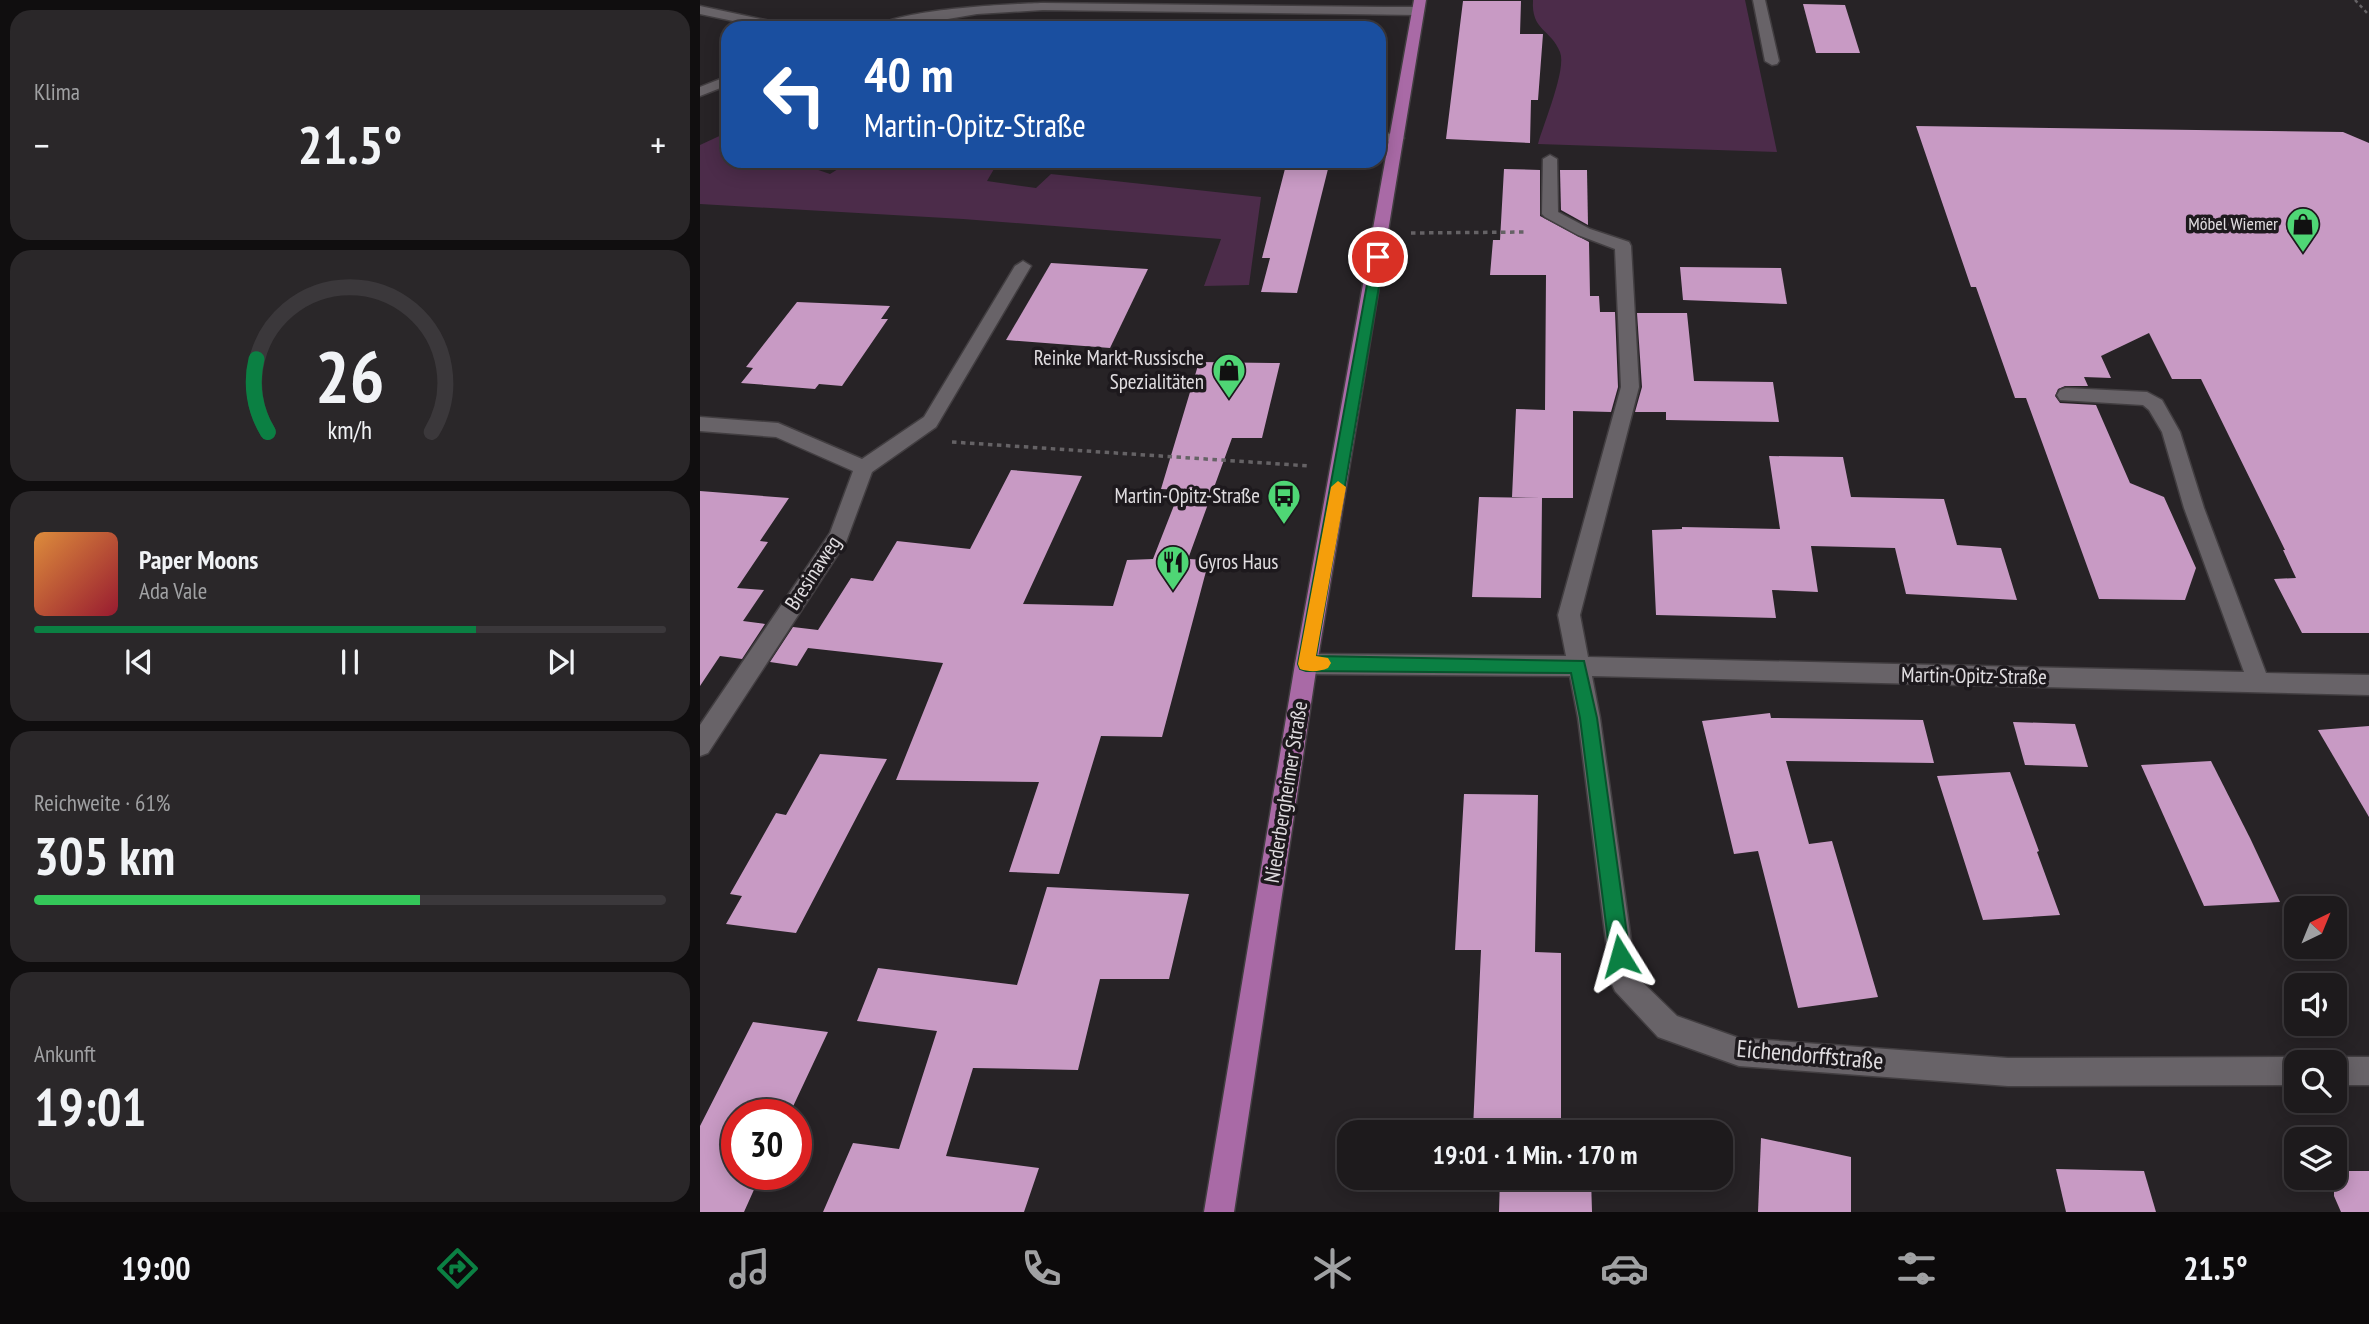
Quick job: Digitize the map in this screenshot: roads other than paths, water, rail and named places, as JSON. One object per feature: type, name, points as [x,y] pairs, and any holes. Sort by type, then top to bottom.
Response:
[{"type":"main road","name":"Niederbergheimer Straße","points":[[1219,1212],[1306,664],[1419,6]]},
{"type":"street","points":[[1759,0],[1772,61]]},
{"type":"street","points":[[904,21],[943,14],[1053,6],[1419,6]]},
{"type":"street","points":[[700,10],[751,21]]},
{"type":"street","points":[[700,92],[721,83]]},
{"type":"street","points":[[1386,137],[1397,138]]},
{"type":"street","points":[[1550,159],[1550,214],[1584,232],[1623,246],[1630,387],[1569,615],[1578,666]]},
{"type":"street","points":[[700,424],[778,430],[864,468],[930,422],[1023,266]]},
{"type":"street","points":[[2066,395],[2147,399],[2156,405],[2171,432],[2194,508],[2259,682]]},
{"type":"street","name":"Bresinaweg","points":[[700,744],[709,716],[839,536],[864,468]]},
{"type":"street","name":"Martin-Opitz-Straße","points":[[1306,664],[1578,666],[2369,685]]},
{"type":"street","name":"Eichendorffstraße","points":[[1578,666],[1589,718],[1623,982],[1668,1027],[1739,1052],[2008,1072],[2284,1071]]},
{"type":"street","points":[[2347,1071],[2369,1071]]},
{"type":"place","name":"Möbel Wiemer","points":[[2303,254]]},
{"type":"place","name":"Reinke Markt-Russische Spezialitäten","points":[[1229,400]]},
{"type":"place","name":"Martin-Opitz-Straße","points":[[1284,526]]},
{"type":"place","name":"Gyros Haus","points":[[1173,592]]}]
